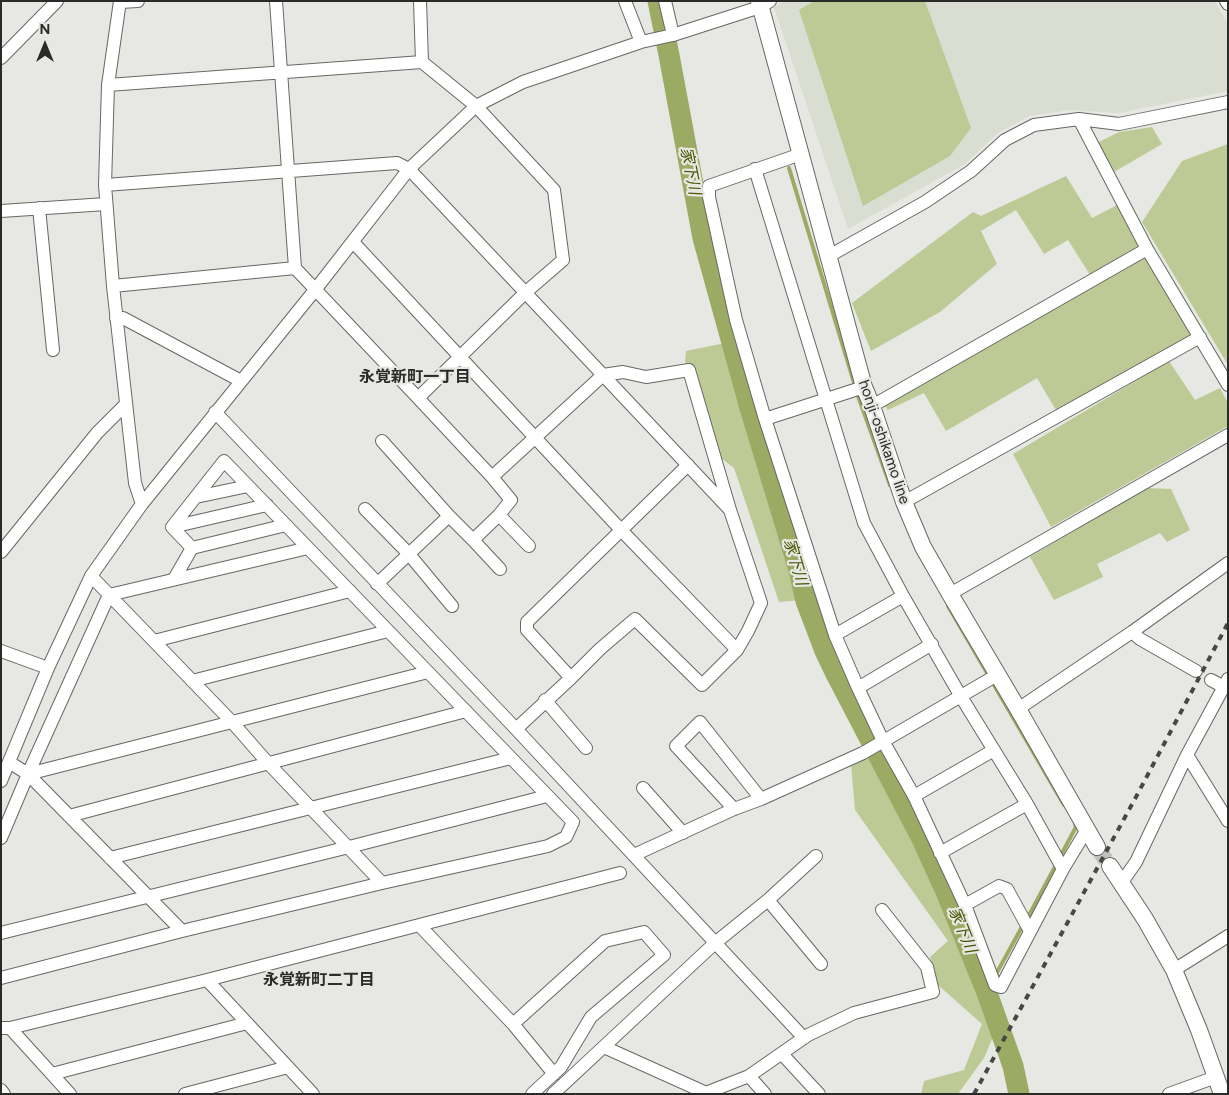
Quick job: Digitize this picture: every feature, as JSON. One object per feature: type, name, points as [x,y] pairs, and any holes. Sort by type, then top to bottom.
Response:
[{"type":"main road","name":"honji-oshikamo line","points":[[763,3],[801,154],[864,386],[904,502],[923,547],[1097,847]]},
{"type":"main road","points":[[1110,866],[1145,919],[1174,970],[1199,1030],[1222,1094]]},
{"type":"street","points":[[1,58],[57,1]]},
{"type":"street","points":[[138,1],[120,2],[108,85],[105,185],[116,318],[135,483],[142,504]]},
{"type":"street","points":[[276,1],[295,268],[492,477],[511,500],[499,515],[473,540]]},
{"type":"street","points":[[420,1],[422,62]]},
{"type":"street","points":[[625,1],[641,42]]},
{"type":"street","points":[[666,1],[673,35]]},
{"type":"street","points":[[1,780],[48,668],[91,576],[142,504],[315,290],[409,169],[476,106],[522,82],[641,42],[673,35],[763,3]]},
{"type":"street","points":[[108,85],[422,62],[476,106],[554,190],[563,260],[526,292],[418,398]]},
{"type":"street","points":[[829,256],[925,202],[971,171],[1005,140],[1034,125],[1079,119],[1119,124],[1228,102]]},
{"type":"street","points":[[1079,119],[1147,249],[1228,385]]},
{"type":"street","points":[[801,154],[709,186],[709,197],[736,320],[765,419],[835,635],[883,741],[914,796],[965,905],[995,985],[1001,987],[1063,869],[1086,831]]},
{"type":"street","points":[[105,185],[397,163],[409,169],[730,510]]},
{"type":"street","points":[[755,169],[864,524],[960,695],[1027,804],[1063,869]]},
{"type":"street","points":[[1,211],[106,204]]},
{"type":"street","points":[[40,208],[53,350]]},
{"type":"street","points":[[353,242],[622,531],[736,650]]},
{"type":"street","points":[[872,406],[1147,249]]},
{"type":"street","points":[[113,286],[295,268]]},
{"type":"street","points":[[116,318],[123,318],[241,380]]},
{"type":"street","points":[[904,502],[1200,337]]},
{"type":"street","points":[[492,477],[603,375],[623,372],[646,377],[689,370],[730,510],[761,603],[748,631],[736,650],[702,685],[635,619],[600,649],[516,729]]},
{"type":"street","points":[[765,419],[864,386]]},
{"type":"street","points":[[1,552],[97,433],[126,404]]},
{"type":"street","points":[[215,412],[516,729],[804,1038]]},
{"type":"street","points":[[950,594],[1228,435]]},
{"type":"street","points":[[382,441],[449,516],[500,569]]},
{"type":"street","points":[[1,978],[182,931],[382,883],[548,846],[566,837],[573,822],[224,461],[172,528]]},
{"type":"street","points":[[571,678],[527,630],[527,622],[688,465]]},
{"type":"street","points":[[196,498],[248,486]]},
{"type":"street","points":[[172,528],[267,505]]},
{"type":"street","points":[[365,509],[408,553],[452,606]]},
{"type":"street","points":[[499,515],[529,546]]},
{"type":"street","points":[[377,584],[449,516]]},
{"type":"street","points":[[174,579],[192,548],[286,525]]},
{"type":"street","points":[[172,528],[192,548]]},
{"type":"street","points":[[109,595],[308,548]]},
{"type":"street","points":[[1018,709],[1228,563]]},
{"type":"street","points":[[91,576],[232,722],[268,763],[382,883]]},
{"type":"street","points":[[154,641],[350,591]]},
{"type":"street","points":[[1,838],[109,595]]},
{"type":"street","points":[[835,635],[903,596]]},
{"type":"street","points":[[1137,628],[1140,639],[1196,671]]},
{"type":"street","points":[[192,681],[388,631]]},
{"type":"street","points":[[858,688],[932,644]]},
{"type":"street","points":[[1,651],[48,668]]},
{"type":"street","points":[[28,774],[428,672]]},
{"type":"street","points":[[634,855],[863,753],[997,675]]},
{"type":"street","points":[[1122,882],[1136,862],[1187,755],[1226,683],[1211,680]]},
{"type":"street","points":[[545,700],[586,748]]},
{"type":"street","points":[[69,816],[466,711]]},
{"type":"street","points":[[734,809],[676,746],[700,722],[761,799]]},
{"type":"street","points":[[914,796],[994,750]]},
{"type":"street","points":[[1187,755],[1228,821]]},
{"type":"street","points":[[110,858],[511,758]]},
{"type":"street","points":[[9,762],[28,774],[182,931]]},
{"type":"street","points":[[643,788],[683,833]]},
{"type":"street","points":[[1,933],[547,796]]},
{"type":"street","points":[[940,852],[1027,804]]},
{"type":"street","points":[[553,1094],[715,943],[768,900],[816,856]]},
{"type":"street","points":[[6,1028],[207,980],[620,873]]},
{"type":"street","points":[[965,905],[999,886],[1006,888],[1030,931]]},
{"type":"street","points":[[768,900],[821,964]]},
{"type":"street","points":[[604,1047],[704,1093],[750,1076],[804,1038],[854,1013],[933,992],[926,967],[882,910]]},
{"type":"street","points":[[419,925],[512,1024],[554,1074]]},
{"type":"street","points":[[512,1024],[605,941],[644,932],[664,955],[591,1017],[561,1067],[532,1094]]},
{"type":"street","points":[[1174,970],[1228,936]]},
{"type":"street","points":[[207,980],[313,1094]]},
{"type":"street","points":[[52,1074],[247,1023]]},
{"type":"street","points":[[6,1028],[70,1094]]},
{"type":"street","points":[[782,1054],[819,1094]]},
{"type":"street","points":[[185,1094],[288,1067]]},
{"type":"street","points":[[750,1076],[765,1094]]},
{"type":"street","points":[[1169,1094],[1216,1077]]},
{"type":"street","points":[[1,1090],[4,1094]]},
{"type":"shaded area","points":[[784,1],[1215,1],[1228,24],[1228,91],[1119,113],[1069,110],[1030,116],[998,133],[965,164],[848,229],[774,7]]},
{"type":"green space","points":[[814,1],[925,1],[971,128],[950,156],[863,206],[799,10]]},
{"type":"green space","points":[[1152,127],[1162,144],[1114,172],[1097,143],[1119,132]]},
{"type":"green space","points":[[1228,144],[1228,365],[1142,222],[1182,161]]},
{"type":"green space","points":[[1066,176],[1092,218],[1117,205],[1139,248],[1090,275],[1068,240],[1044,254],[1016,210],[981,231],[997,264],[940,312],[871,351],[852,303],[973,212],[981,216]]},
{"type":"green space","points":[[1145,254],[1192,337],[1057,412],[1037,378],[946,431],[924,393],[888,410],[883,404]]},
{"type":"green space","points":[[725,343],[802,600],[779,602],[734,468],[721,458],[696,370],[685,362],[686,351]]},
{"type":"green space","points":[[1169,361],[1195,400],[1220,388],[1228,403],[1228,426],[1051,527],[1013,454]]},
{"type":"green space","points":[[1147,488],[1171,489],[1190,530],[1167,542],[1160,533],[1097,564],[1103,577],[1054,600],[1030,557]]},
{"type":"green space","points":[[873,754],[918,838],[984,988],[995,1032],[984,1058],[958,1094],[921,1094],[924,1081],[964,1070],[982,1024],[938,985],[930,957],[948,941],[855,810],[851,764]]},
{"type":"waterway","name":"家下川","points":[[658,1],[703,238],[750,408],[799,570],[806,601],[836,674],[922,839],[947,894],[986,990],[1013,1066],[1019,1094]]},
{"type":"waterway","points":[[789,168],[858,396],[890,485]]},
{"type":"waterway","points":[[948,606],[1064,805]]},
{"type":"waterway","points":[[1060,857],[1076,827],[1075,824]]},
{"type":"waterway","points":[[1027,919],[1057,863]]},
{"type":"waterway","points":[[995,976],[1023,925]]},
{"type":"waterway","name":"家下川","points":[[986,990],[991,982]]},
{"type":"tunnel","points":[[1097,847],[1110,866]]},
{"type":"railway","points":[[974,1094],[1136,797],[1228,623]]},
{"type":"district","name":"永覚新町一丁目","points":[[415,377]]},
{"type":"district","name":"永覚新町二丁目","points":[[319,980]]}]
